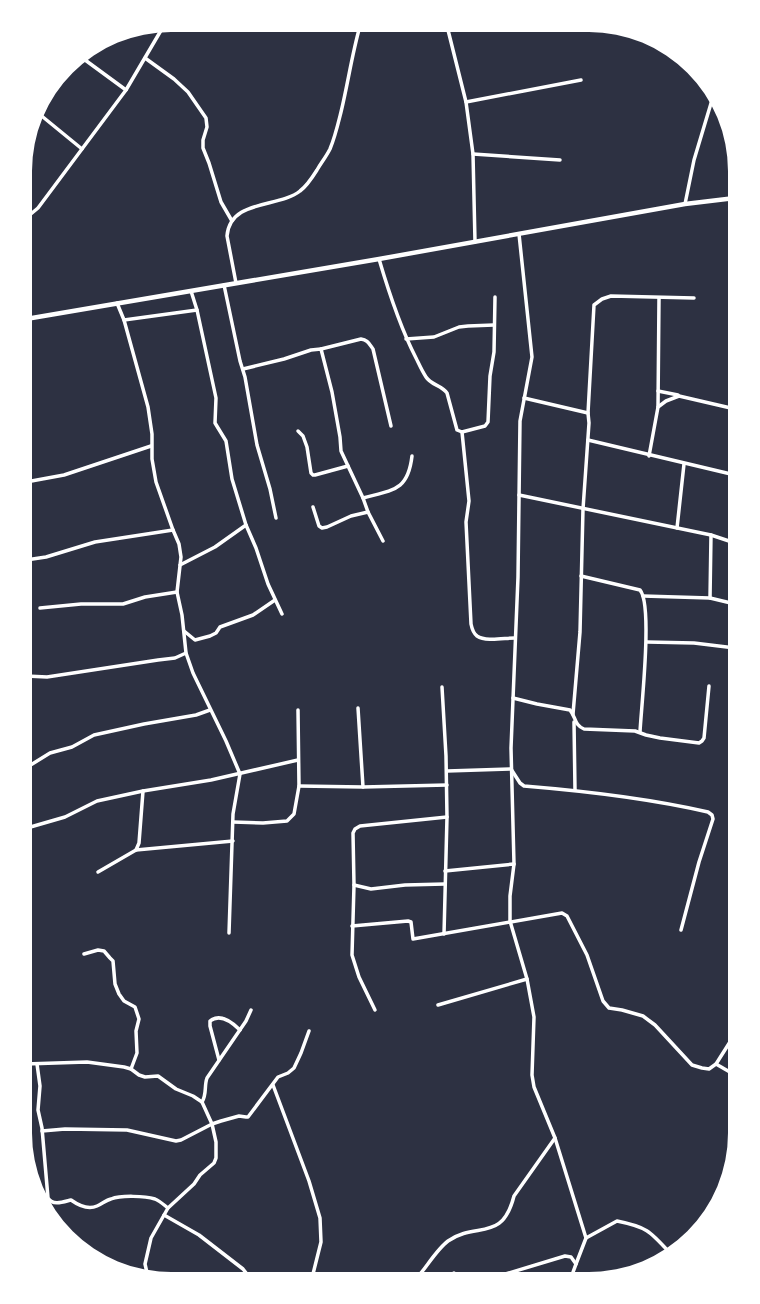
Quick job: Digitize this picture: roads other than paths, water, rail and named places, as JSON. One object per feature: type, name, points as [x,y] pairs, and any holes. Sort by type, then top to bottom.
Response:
[{"type":"main road","points":[[32,318],[191,292],[685,204],[728,199]]},
{"type":"street","points":[[236,283],[227,236],[228,229],[232,221],[238,215],[248,209],[292,197],[306,185],[313,176],[330,150],[336,131],[358,32]]},
{"type":"street","points":[[448,32],[466,102],[473,154],[475,242]]},
{"type":"street","points":[[32,213],[38,208],[126,90],[159,33]]},
{"type":"street","points":[[145,58],[174,79],[188,92],[206,118],[207,127],[203,140],[203,148],[221,202],[232,221]]},
{"type":"street","points":[[86,61],[126,90]]},
{"type":"street","points":[[466,102],[581,80]]},
{"type":"street","points":[[685,204],[694,160],[710,105]]},
{"type":"street","points":[[43,117],[82,149]]},
{"type":"street","points":[[473,154],[560,160]]},
{"type":"street","points":[[519,234],[532,357],[520,421],[511,748],[514,864],[510,896],[510,921],[527,979],[534,1017],[532,1074],[534,1087],[555,1138],[586,1238],[573,1272]]},
{"type":"street","points":[[379,259],[386,284],[406,339],[426,378],[433,384],[444,388],[447,393],[457,430],[462,432],[486,426],[488,422],[490,376],[494,352],[495,297]]},
{"type":"street","points":[[224,285],[243,370],[257,445],[270,489],[276,518]]},
{"type":"street","points":[[191,292],[197,310],[216,398],[216,424],[226,441],[234,485],[246,525],[275,600],[282,614]]},
{"type":"street","points":[[575,790],[573,714],[580,632],[583,509],[589,423],[588,412],[594,305],[602,299],[611,296],[694,298]]},
{"type":"street","points":[[649,456],[658,407],[660,298]]},
{"type":"street","points":[[117,303],[124,320],[148,407],[156,482],[179,544],[180,565],[177,592],[182,615],[186,653],[193,673],[226,741],[240,774],[233,822],[229,933]]},
{"type":"street","points":[[124,320],[197,310]]},
{"type":"street","points":[[406,339],[434,337],[459,327],[494,325]]},
{"type":"street","points":[[243,370],[310,350],[321,349],[361,339],[366,340],[373,348],[391,426]]},
{"type":"street","points":[[321,349],[332,392],[341,451],[368,512],[383,541]]},
{"type":"street","points":[[658,391],[728,407]]},
{"type":"street","points":[[658,407],[666,401],[679,396]]},
{"type":"street","points":[[524,398],[588,412]]},
{"type":"street","points":[[298,431],[306,443],[311,473],[313,475],[348,466]]},
{"type":"street","points":[[462,432],[469,501],[466,522],[471,624],[473,632],[477,636],[486,638],[515,638]]},
{"type":"street","points":[[588,440],[728,474]]},
{"type":"street","points":[[32,481],[64,475],[151,446]]},
{"type":"street","points":[[363,498],[393,490],[404,483],[410,470],[412,456]]},
{"type":"street","points":[[677,528],[684,464]]},
{"type":"street","points":[[519,495],[677,528],[728,541]]},
{"type":"street","points":[[313,507],[319,526],[322,528],[351,516],[368,512]]},
{"type":"street","points":[[180,565],[214,547],[246,525]]},
{"type":"street","points":[[32,559],[51,556],[95,542],[173,530]]},
{"type":"street","points":[[710,598],[711,536]]},
{"type":"street","points":[[581,576],[640,590],[643,596],[647,642],[640,732]]},
{"type":"street","points":[[40,608],[80,604],[123,604],[145,597],[177,592]]},
{"type":"street","points":[[643,596],[710,598],[728,602]]},
{"type":"street","points":[[184,631],[195,640],[210,636],[216,633],[220,627],[253,615],[275,600]]},
{"type":"street","points":[[647,642],[694,643],[728,647]]},
{"type":"street","points":[[32,676],[47,677],[175,658],[186,653]]},
{"type":"street","points":[[574,722],[580,728],[589,730],[640,732],[660,738],[699,743],[704,738],[709,686]]},
{"type":"street","points":[[442,687],[447,771],[444,934]]},
{"type":"street","points":[[513,698],[570,710],[573,714]]},
{"type":"street","points":[[358,708],[363,787]]},
{"type":"street","points":[[32,764],[50,753],[72,747],[94,735],[196,715],[210,710]]},
{"type":"street","points":[[233,822],[263,823],[287,821],[294,814],[298,786],[298,710]]},
{"type":"street","points":[[32,827],[65,817],[97,801],[143,791],[240,774],[298,760]]},
{"type":"street","points":[[447,771],[511,769]]},
{"type":"street","points":[[511,769],[520,783],[524,786],[575,790],[672,804],[708,812],[712,815],[713,819],[699,862],[681,930]]},
{"type":"street","points":[[298,786],[363,787],[447,785]]},
{"type":"street","points":[[136,850],[139,843],[143,791]]},
{"type":"street","points":[[375,1010],[359,977],[352,955],[354,885],[353,833],[355,829],[360,826],[447,817]]},
{"type":"street","points":[[98,872],[136,850],[233,841]]},
{"type":"street","points":[[445,871],[514,864]]},
{"type":"street","points":[[354,885],[371,889],[405,885],[445,884]]},
{"type":"street","points":[[352,926],[408,921],[411,922],[413,939],[562,913],[567,916],[587,955],[605,1005],[609,1008],[643,1016],[655,1025],[692,1065],[709,1069],[716,1064],[728,1045]]},
{"type":"street","points":[[84,954],[98,950],[104,951],[113,961],[115,984],[119,994],[124,1001],[135,1008],[138,1019],[136,1031],[137,1053],[131,1069]]},
{"type":"street","points":[[438,1005],[527,979]]},
{"type":"street","points":[[202,1102],[206,1093],[205,1084],[207,1078],[240,1030],[251,1010]]},
{"type":"street","points":[[219,1060],[210,1022],[214,1018],[222,1018],[233,1023],[240,1030]]},
{"type":"street","points":[[42,1130],[127,1130],[176,1141],[181,1140],[212,1124],[239,1116],[248,1117],[278,1077],[288,1073],[294,1068],[309,1031]]},
{"type":"street","points":[[32,1064],[86,1062],[131,1069],[139,1075],[145,1077],[158,1076],[176,1089],[193,1096],[202,1102],[212,1124],[217,1151],[214,1163],[200,1175],[194,1184],[168,1208],[151,1238],[145,1264],[146,1270]]},
{"type":"street","points":[[37,1064],[40,1086],[38,1110],[42,1130],[48,1196]]},
{"type":"street","points":[[716,1064],[728,1071]]},
{"type":"street","points":[[272,1085],[309,1181],[320,1218],[321,1242],[314,1272]]},
{"type":"street","points":[[421,1272],[447,1242],[457,1236],[495,1227],[504,1219],[511,1208],[514,1196],[555,1138]]},
{"type":"street","points":[[51,1201],[54,1203],[71,1200],[78,1205],[95,1207],[110,1199],[139,1197],[155,1199],[168,1208]]},
{"type":"street","points":[[164,1215],[199,1235],[245,1272]]},
{"type":"street","points":[[586,1238],[617,1221],[639,1226],[652,1233],[666,1248]]},
{"type":"street","points":[[512,1272],[565,1256],[571,1257],[576,1264]]}]
